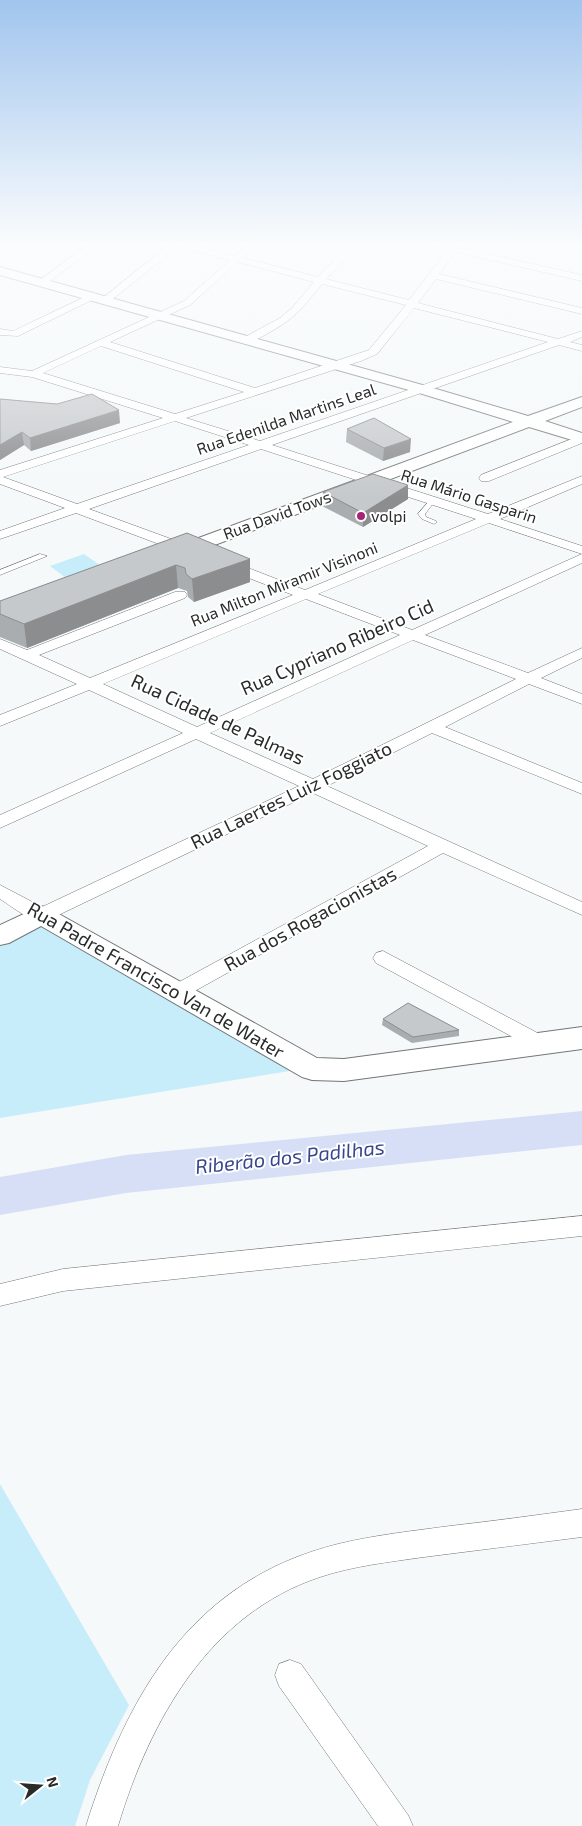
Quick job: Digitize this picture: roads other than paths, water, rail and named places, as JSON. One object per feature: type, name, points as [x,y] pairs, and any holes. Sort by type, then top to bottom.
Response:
[{"type":"street","points":[[0,332],[14,334],[28,328]]},
{"type":"street","points":[[33,374],[134,328]]},
{"type":"street","points":[[205,328],[421,389],[582,439]]},
{"type":"street","points":[[247,340],[269,328]]},
{"type":"street","points":[[0,474],[337,366],[373,352],[393,328]]},
{"type":"street","points":[[506,328],[582,348]]},
{"type":"street","name":"Rua Edenilda Martins Leal","points":[[0,535],[582,334]]},
{"type":"street","points":[[101,343],[256,392]]},
{"type":"street","name":"Rua Mário Gasparin","points":[[0,370],[33,374],[177,418],[582,550]]},
{"type":"street","name":"Rua David Tows","points":[[158,559],[582,402]]},
{"type":"street","points":[[486,478],[582,439]]},
{"type":"street","points":[[0,480],[78,507],[582,698]]},
{"type":"street","name":"Rua Milton Miramir Visinoni","points":[[0,721],[582,480]]},
{"type":"street","name":"Rua Cypriano Ribeiro Cid","points":[[0,822],[582,558]]},
{"type":"street","points":[[27,655],[180,595]]},
{"type":"street","name":"Rua Cidade de Palmas","points":[[0,643],[581,908]]},
{"type":"street","name":"Rua Laertes Luiz Foggiato","points":[[0,936],[313,786],[582,652]]},
{"type":"street","points":[[432,727],[582,789]]},
{"type":"street","name":"Rua dos Rogacionistas","points":[[176,992],[442,846]]},
{"type":"street","name":"Rua Padre Francisco Van de Water","points":[[0,891],[312,1069],[344,1070],[540,1043]]},
{"type":"street","points":[[383,958],[540,1043],[582,1038]]},
{"type":"street","points":[[0,1295],[64,1280],[582,1226]]},
{"type":"street","points":[[102,1826],[127,1754],[147,1713],[168,1680],[219,1620],[266,1586],[307,1568],[346,1556],[381,1549],[582,1523]]},
{"type":"street","points":[[290,1675],[397,1826]]},
{"type":"lane","points":[[432,501],[421,514],[424,518],[434,522]]},
{"type":"lane","points":[[0,573],[43,556]]},
{"type":"waterway","name":"Riberão dos Padilhas","points":[[0,1196],[126,1174],[582,1128]]},
{"type":"place","name":"volpi","points":[[361,516]]}]
